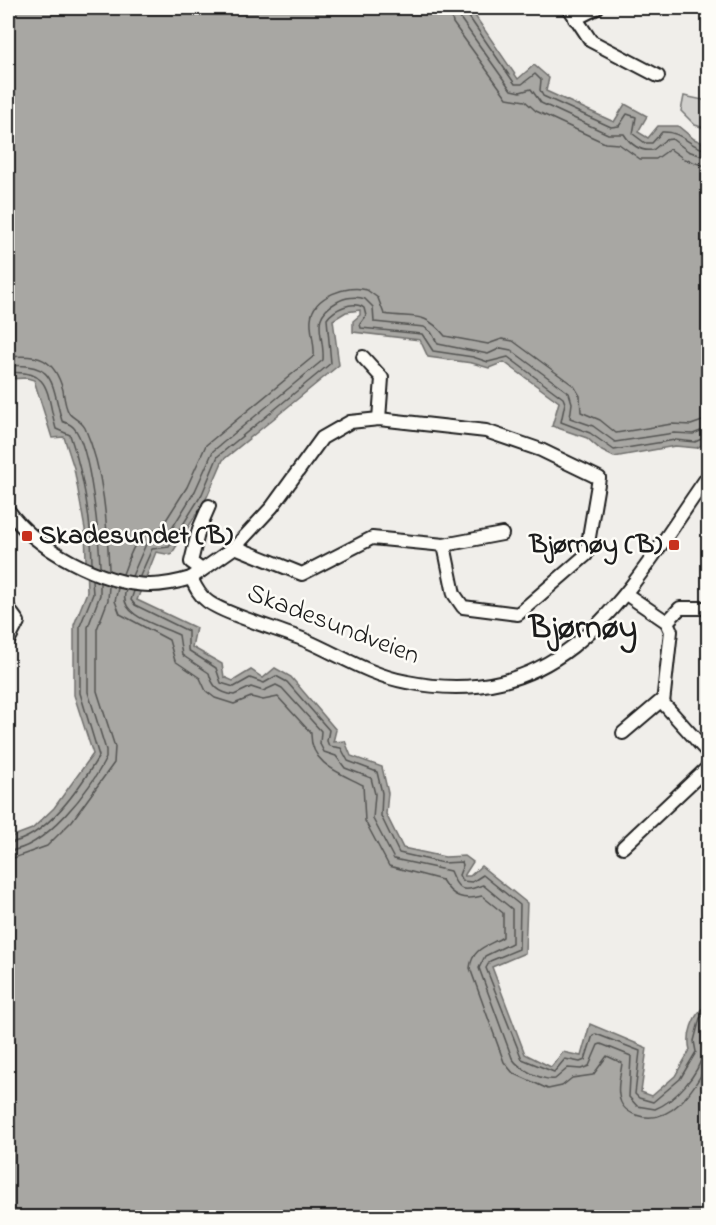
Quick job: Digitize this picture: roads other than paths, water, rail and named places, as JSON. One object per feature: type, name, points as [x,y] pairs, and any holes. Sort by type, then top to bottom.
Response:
[{"type":"street","points":[[597,8],[572,13],[591,41],[658,76]]},
{"type":"street","points":[[363,357],[381,378],[379,418]]},
{"type":"street","points":[[8,510],[35,540],[87,569],[142,584],[161,585],[188,579],[235,547],[272,507],[322,438],[350,422],[379,418],[465,428],[502,435],[599,478],[588,552],[521,612],[493,612],[463,607],[454,594],[444,544]]},
{"type":"street","name":"Skadesundveien","points":[[188,579],[205,600],[220,608],[277,628],[405,682],[441,687],[494,683],[525,675],[542,667],[580,641],[626,594],[708,476]]},
{"type":"street","points":[[202,570],[191,562],[199,529],[209,506]]},
{"type":"street","points":[[235,547],[302,574],[372,538],[444,544],[502,534]]},
{"type":"street","points":[[626,594],[667,622],[670,639],[663,699],[667,708],[708,753]]},
{"type":"street","points":[[8,608],[18,622],[8,641]]},
{"type":"street","points":[[667,622],[680,608],[708,608]]},
{"type":"street","points":[[623,733],[663,699]]},
{"type":"street","points":[[623,846],[708,767]]},
{"type":"water","points":[[8,8],[474,8],[471,10],[518,79],[534,65],[549,78],[546,91],[614,122],[625,104],[647,116],[638,132],[648,138],[658,126],[678,126],[694,139],[708,145],[708,441],[697,448],[675,446],[614,457],[602,451],[587,438],[552,426],[559,402],[504,362],[489,368],[472,363],[428,357],[420,340],[353,332],[353,321],[360,315],[360,310],[346,312],[333,320],[339,365],[223,460],[207,497],[171,555],[156,552],[137,600],[196,628],[192,647],[222,664],[224,677],[233,681],[251,670],[263,678],[275,668],[291,677],[336,730],[333,742],[345,741],[351,756],[382,767],[388,793],[386,814],[403,848],[445,857],[465,856],[473,862],[464,876],[470,876],[481,866],[527,903],[525,953],[492,967],[525,1054],[551,1067],[563,1052],[581,1056],[590,1024],[647,1048],[641,1092],[652,1096],[675,1076],[690,1050],[689,1038],[694,1021],[704,1007],[708,1007],[708,1217],[8,1217],[8,838],[32,829],[54,808],[93,754],[74,695],[74,625],[87,592],[85,529],[74,468],[64,437],[52,438],[34,380],[8,379]]},
{"type":"place","name":"Skadesundet (B)","points":[[27,536]]},
{"type":"place","name":"Bjørnøy (B)","points":[[674,545]]},
{"type":"district","name":"Bjørnøy","points":[[583,629]]}]
